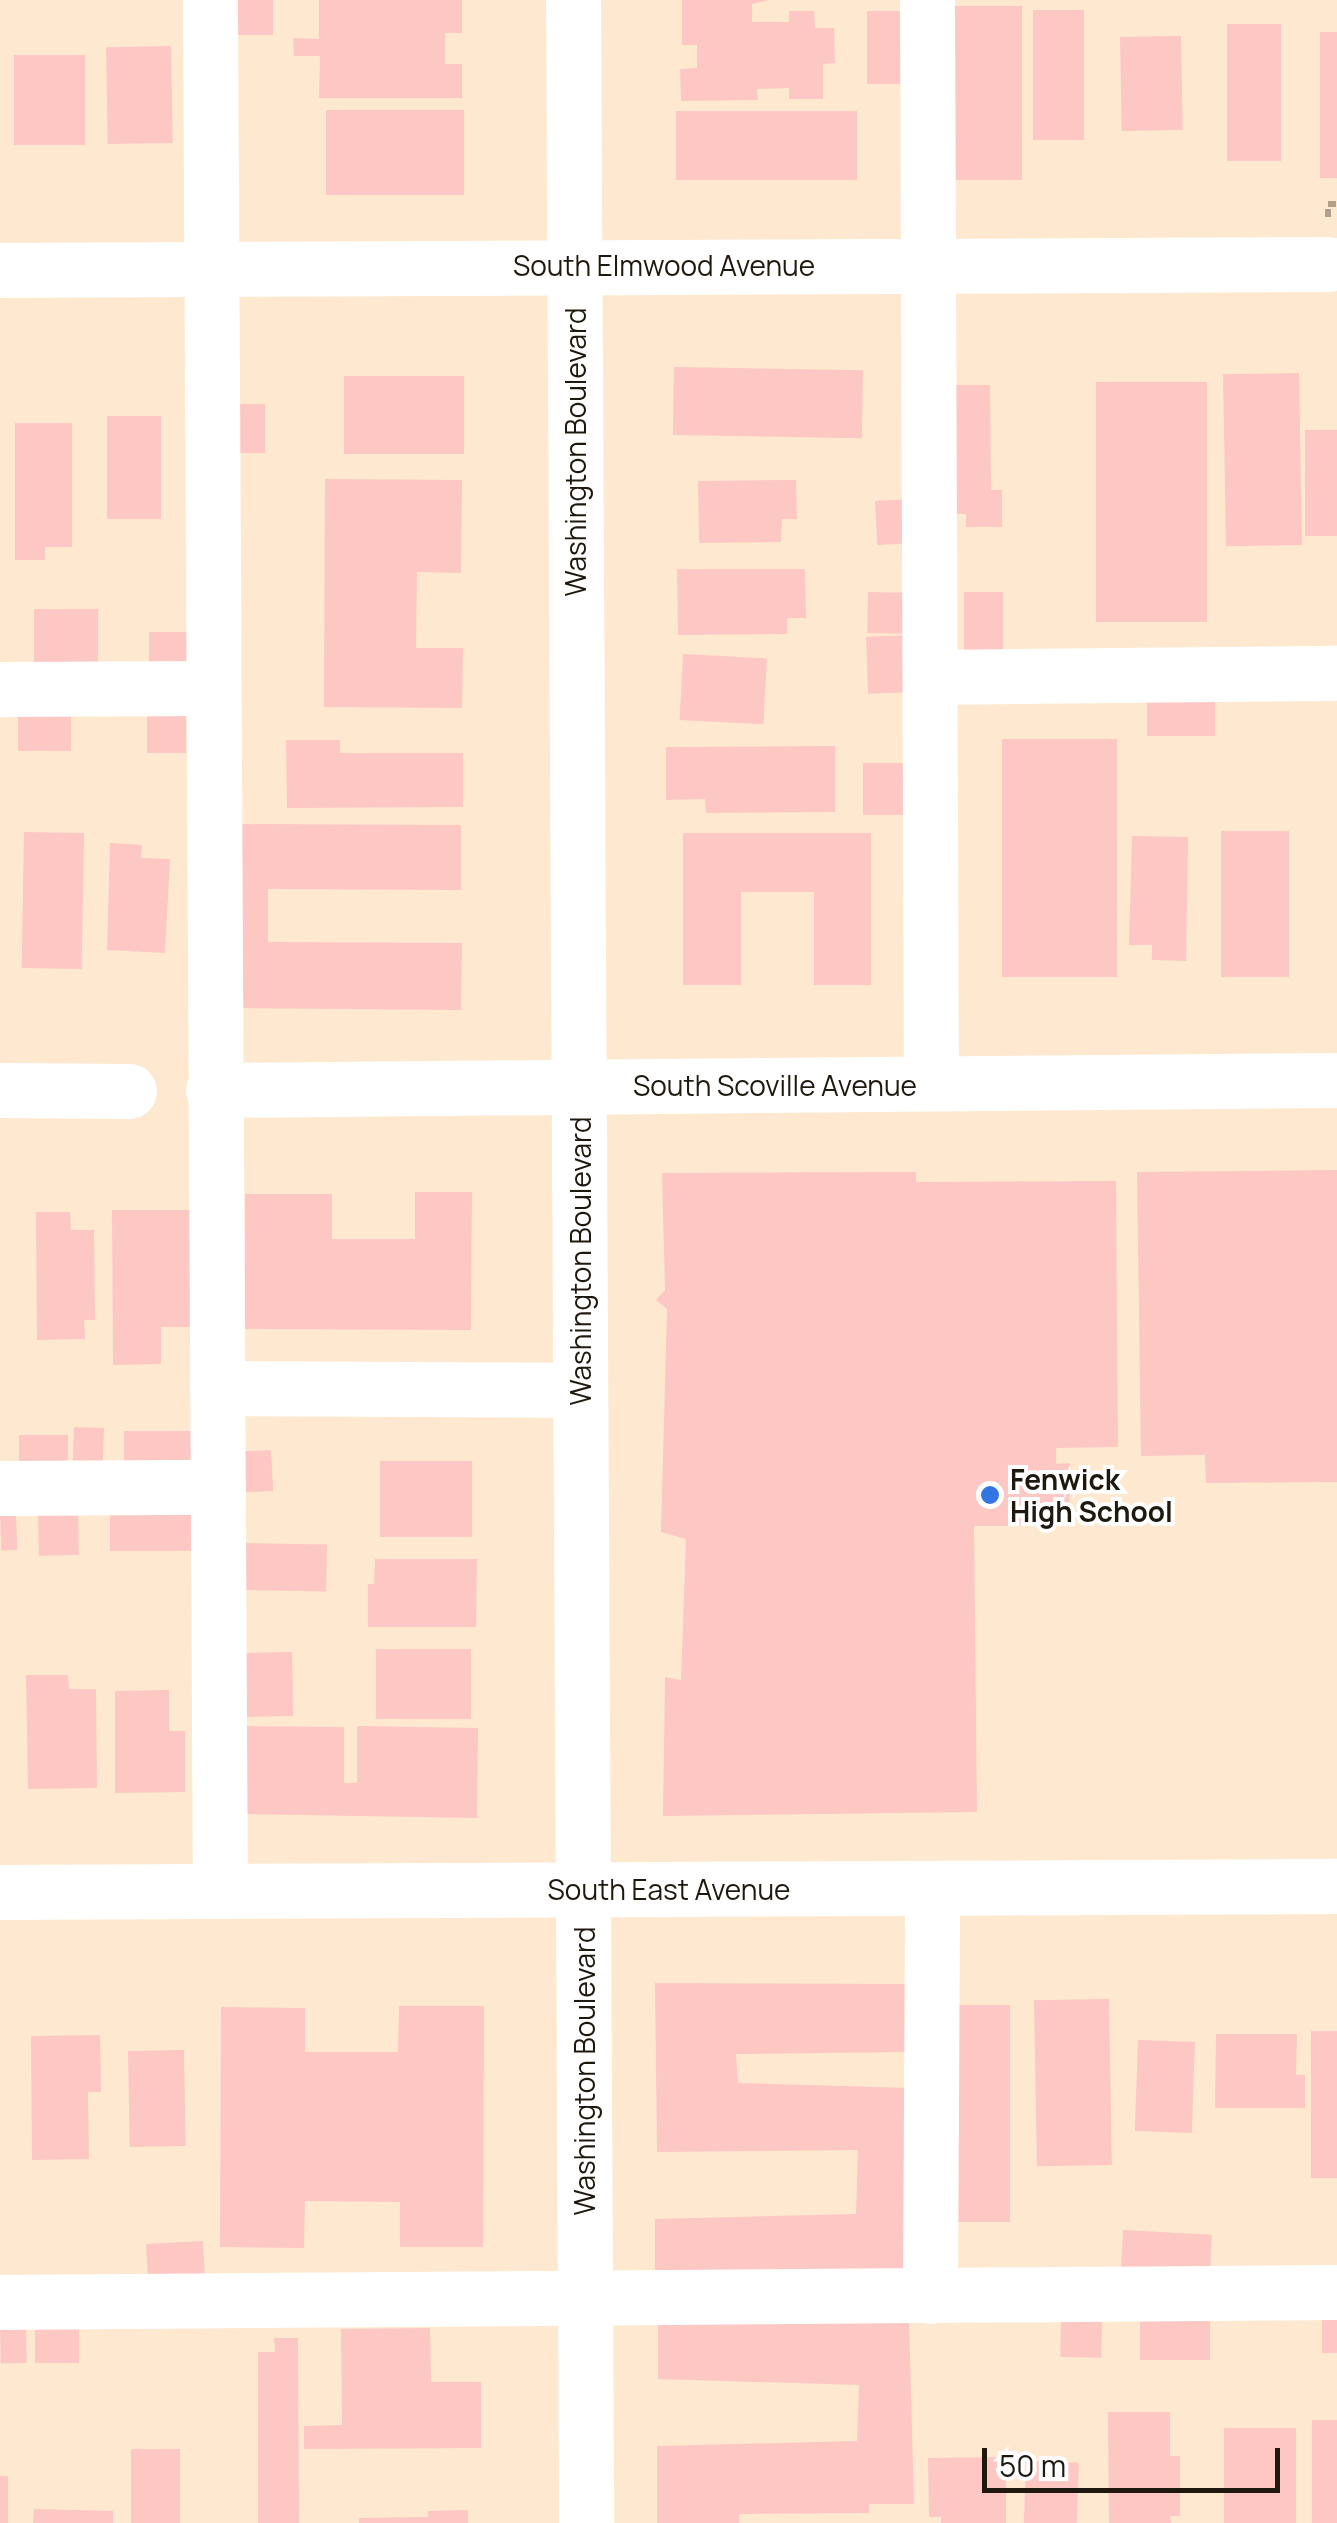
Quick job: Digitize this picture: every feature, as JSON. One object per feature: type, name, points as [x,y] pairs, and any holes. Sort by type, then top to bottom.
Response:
[{"type":"street","points":[[210,0],[220,1891]]},
{"type":"street","name":"Washington Boulevard","points":[[573,0],[586,2523]]},
{"type":"street","points":[[927,0],[931,1084]]},
{"type":"street","name":"South Elmwood Avenue","points":[[0,270],[1328,264]]},
{"type":"street","points":[[930,677],[1337,673]]},
{"type":"street","points":[[0,689],[213,688]]},
{"type":"street","name":"South Scoville Avenue","points":[[214,1090],[1337,1080]]},
{"type":"street","points":[[0,1090],[129,1091]]},
{"type":"street","points":[[217,1388],[580,1390]]},
{"type":"street","points":[[0,1488],[218,1486]]},
{"type":"street","name":"South East Avenue","points":[[0,1892],[1337,1886]]},
{"type":"street","points":[[930,2296],[932,1888]]},
{"type":"street","points":[[0,2302],[1337,2292]]},
{"type":"building","points":[[234,0],[273,0],[273,35],[234,35]]},
{"type":"building","points":[[319,0],[462,0],[462,33],[445,33],[445,64],[462,64],[462,98],[319,98],[320,56],[294,56],[293,38],[319,39]]},
{"type":"building","points":[[682,0],[770,0],[752,4],[752,22],[789,22],[789,11],[814,11],[815,28],[834,28],[835,63],[823,64],[823,99],[789,99],[789,88],[757,89],[758,100],[681,101],[680,69],[697,68],[697,45],[682,45]]},
{"type":"building","points":[[945,6],[1022,6],[1022,180],[945,180]]},
{"type":"building","points":[[1033,10],[1084,10],[1084,140],[1033,140]]},
{"type":"building","points":[[867,11],[905,11],[905,84],[867,84]]},
{"type":"building","points":[[1227,24],[1281,24],[1281,161],[1227,161]]},
{"type":"building","points":[[1320,32],[1337,32],[1337,178],[1320,178]]},
{"type":"building","points":[[1181,36],[1183,130],[1122,131],[1120,37]]},
{"type":"building","points":[[171,46],[173,143],[108,144],[106,47]]},
{"type":"building","points":[[14,55],[85,55],[85,145],[14,145]]},
{"type":"building","points":[[326,110],[464,110],[464,195],[326,195]]},
{"type":"building","points":[[676,111],[857,111],[857,180],[676,180]]},
{"type":"building","points":[[674,367],[863,370],[862,438],[673,435]]},
{"type":"building","points":[[1299,373],[1302,545],[1226,546],[1223,374]]},
{"type":"building","points":[[344,376],[464,376],[464,454],[344,454]]},
{"type":"building","points":[[1096,382],[1207,382],[1207,622],[1096,622]]},
{"type":"building","points":[[941,385],[990,385],[991,490],[1002,490],[1002,527],[966,527],[966,514],[941,514]]},
{"type":"building","points":[[220,404],[265,404],[265,453],[220,453]]},
{"type":"building","points":[[107,416],[161,416],[161,519],[107,519]]},
{"type":"building","points":[[15,423],[72,423],[72,547],[45,547],[45,560],[15,560]]},
{"type":"building","points":[[1305,430],[1337,430],[1337,536],[1305,536]]},
{"type":"building","points":[[325,479],[462,480],[461,573],[417,572],[416,648],[463,648],[462,708],[324,707]]},
{"type":"building","points":[[796,480],[797,519],[782,519],[781,542],[699,543],[698,481]]},
{"type":"building","points":[[912,499],[914,543],[877,545],[875,501]]},
{"type":"building","points":[[677,569],[805,569],[806,618],[787,618],[787,634],[678,635]]},
{"type":"building","points":[[868,592],[908,593],[907,634],[867,633]]},
{"type":"building","points":[[964,592],[1003,592],[1003,664],[964,664]]},
{"type":"building","points":[[34,609],[98,609],[98,666],[34,666]]},
{"type":"building","points":[[149,632],[190,632],[190,669],[149,669]]},
{"type":"building","points":[[917,635],[919,692],[868,694],[866,637]]},
{"type":"building","points":[[683,654],[767,658],[763,724],[680,720]]},
{"type":"building","points":[[147,698],[186,698],[186,753],[147,753]]},
{"type":"building","points":[[1147,699],[1215,699],[1215,736],[1147,736]]},
{"type":"building","points":[[18,704],[71,704],[71,751],[18,751]]},
{"type":"building","points":[[1002,739],[1117,739],[1117,977],[1002,977]]},
{"type":"building","points":[[286,740],[340,740],[340,753],[463,753],[463,807],[287,808]]},
{"type":"building","points":[[835,746],[835,812],[706,813],[705,799],[666,800],[666,747]]},
{"type":"building","points":[[863,763],[912,763],[912,815],[863,815]]},
{"type":"building","points":[[226,824],[461,825],[461,890],[268,889],[268,942],[462,943],[461,1010],[225,1008]]},
{"type":"building","points":[[1221,831],[1289,831],[1289,977],[1221,977]]},
{"type":"building","points":[[24,832],[84,833],[82,969],[22,968]]},
{"type":"building","points":[[683,833],[871,833],[871,985],[814,985],[814,892],[741,892],[741,985],[683,985]]},
{"type":"building","points":[[1132,836],[1188,837],[1186,961],[1152,960],[1152,945],[1129,945]]},
{"type":"building","points":[[110,843],[142,845],[141,858],[170,859],[165,953],[107,950]]},
{"type":"building","points":[[1337,1170],[1337,1482],[1206,1483],[1205,1455],[1141,1456],[1137,1172]]},
{"type":"building","name":"Fenwick High School","points":[[916,1172],[916,1182],[1116,1181],[1118,1447],[1056,1448],[1056,1464],[1070,1463],[1069,1526],[974,1526],[977,1812],[663,1816],[665,1677],[681,1680],[686,1539],[661,1532],[667,1309],[656,1300],[665,1290],[662,1173]]},
{"type":"building","points":[[415,1192],[472,1192],[471,1330],[245,1329],[245,1194],[332,1194],[332,1239],[415,1239]]},
{"type":"building","points":[[112,1210],[199,1210],[200,1327],[161,1327],[161,1364],[113,1365]]},
{"type":"building","points":[[36,1212],[70,1212],[71,1230],[94,1230],[95,1320],[84,1320],[85,1339],[37,1340]]},
{"type":"building","points":[[74,1427],[104,1428],[103,1469],[73,1468]]},
{"type":"building","points":[[124,1431],[197,1431],[197,1468],[124,1468]]},
{"type":"building","points":[[19,1435],[68,1435],[68,1476],[19,1476]]},
{"type":"building","points":[[271,1450],[273,1491],[234,1493],[232,1452]]},
{"type":"building","points":[[380,1461],[472,1461],[472,1537],[380,1537]]},
{"type":"building","points":[[110,1503],[196,1503],[196,1551],[110,1551]]},
{"type":"building","points":[[78,1509],[79,1555],[39,1556],[38,1510]]},
{"type":"building","points":[[16,1513],[17,1550],[1,1551],[0,1514]]},
{"type":"building","points":[[236,1543],[327,1545],[326,1592],[235,1590]]},
{"type":"building","points":[[375,1559],[477,1559],[476,1627],[368,1627],[368,1584],[374,1584]]},
{"type":"building","points":[[376,1649],[471,1649],[471,1719],[376,1719]]},
{"type":"building","points":[[292,1652],[293,1716],[242,1717],[241,1653]]},
{"type":"building","points":[[26,1675],[68,1675],[69,1689],[96,1689],[97,1788],[28,1789]]},
{"type":"building","points":[[169,1690],[169,1731],[185,1731],[185,1792],[115,1793],[115,1691]]},
{"type":"building","points":[[239,1726],[344,1727],[344,1783],[357,1783],[357,1726],[478,1728],[477,1818],[237,1814]]},
{"type":"building","points":[[655,1983],[910,1984],[910,2052],[736,2054],[738,2083],[912,2088],[914,2284],[655,2285],[655,2219],[856,2214],[858,2150],[657,2152]]},
{"type":"building","points":[[1109,1999],[1112,2165],[1037,2166],[1034,2000]]},
{"type":"building","points":[[948,2005],[1010,2005],[1010,2222],[948,2222]]},
{"type":"building","points":[[399,2006],[484,2006],[483,2247],[400,2247],[400,2202],[305,2201],[304,2248],[220,2247],[221,2007],[305,2008],[305,2052],[398,2052]]},
{"type":"building","points":[[1311,2031],[1337,2031],[1337,2178],[1311,2178]]},
{"type":"building","points":[[1216,2034],[1297,2034],[1296,2075],[1305,2075],[1305,2108],[1215,2108]]},
{"type":"building","points":[[100,2035],[101,2092],[88,2092],[89,2159],[32,2160],[31,2036]]},
{"type":"building","points":[[1138,2040],[1195,2042],[1192,2133],[1135,2131]]},
{"type":"building","points":[[184,2050],[186,2146],[130,2147],[128,2051]]},
{"type":"building","points":[[1123,2230],[1212,2235],[1210,2278],[1121,2273]]},
{"type":"building","points":[[203,2241],[205,2282],[148,2285],[146,2244]]},
{"type":"building","points":[[658,2311],[909,2321],[914,2504],[869,2504],[869,2513],[739,2514],[739,2523],[657,2523],[657,2446],[857,2441],[859,2385],[658,2379]]},
{"type":"building","points":[[1140,2311],[1210,2311],[1210,2360],[1140,2360]]},
{"type":"building","points":[[1322,2316],[1337,2316],[1337,2353],[1322,2353]]},
{"type":"building","points":[[1061,2319],[1102,2320],[1101,2358],[1060,2357]]},
{"type":"building","points":[[0,2323],[26,2323],[27,2363],[1,2363]]},
{"type":"building","points":[[35,2323],[79,2323],[79,2363],[35,2363]]},
{"type":"building","points":[[430,2328],[431,2382],[481,2382],[481,2448],[304,2449],[304,2426],[342,2425],[341,2329]]},
{"type":"building","points":[[274,2338],[298,2338],[299,2523],[258,2523],[258,2352],[275,2352]]},
{"type":"building","points":[[1108,2412],[1170,2412],[1170,2456],[1180,2456],[1180,2516],[1170,2516],[1171,2523],[1109,2523]]},
{"type":"building","points":[[1312,2420],[1337,2420],[1337,2523],[1312,2523]]},
{"type":"building","points":[[1224,2428],[1296,2428],[1296,2523],[1224,2523]]},
{"type":"building","points":[[131,2449],[180,2449],[180,2523],[131,2523]]},
{"type":"building","points":[[1006,2457],[1006,2523],[941,2523],[941,2517],[929,2517],[928,2458]]},
{"type":"building","points":[[1026,2461],[1079,2463],[1077,2523],[1024,2523]]},
{"type":"building","points":[[0,2476],[8,2476],[8,2523],[0,2523]]},
{"type":"building","points":[[34,2509],[113,2511],[113,2523],[33,2523]]},
{"type":"building","points":[[468,2510],[468,2523],[359,2523],[359,2518],[428,2517],[428,2511]]},
{"type":"place","name":"Fenwick High School","points":[[990,1495]]}]
